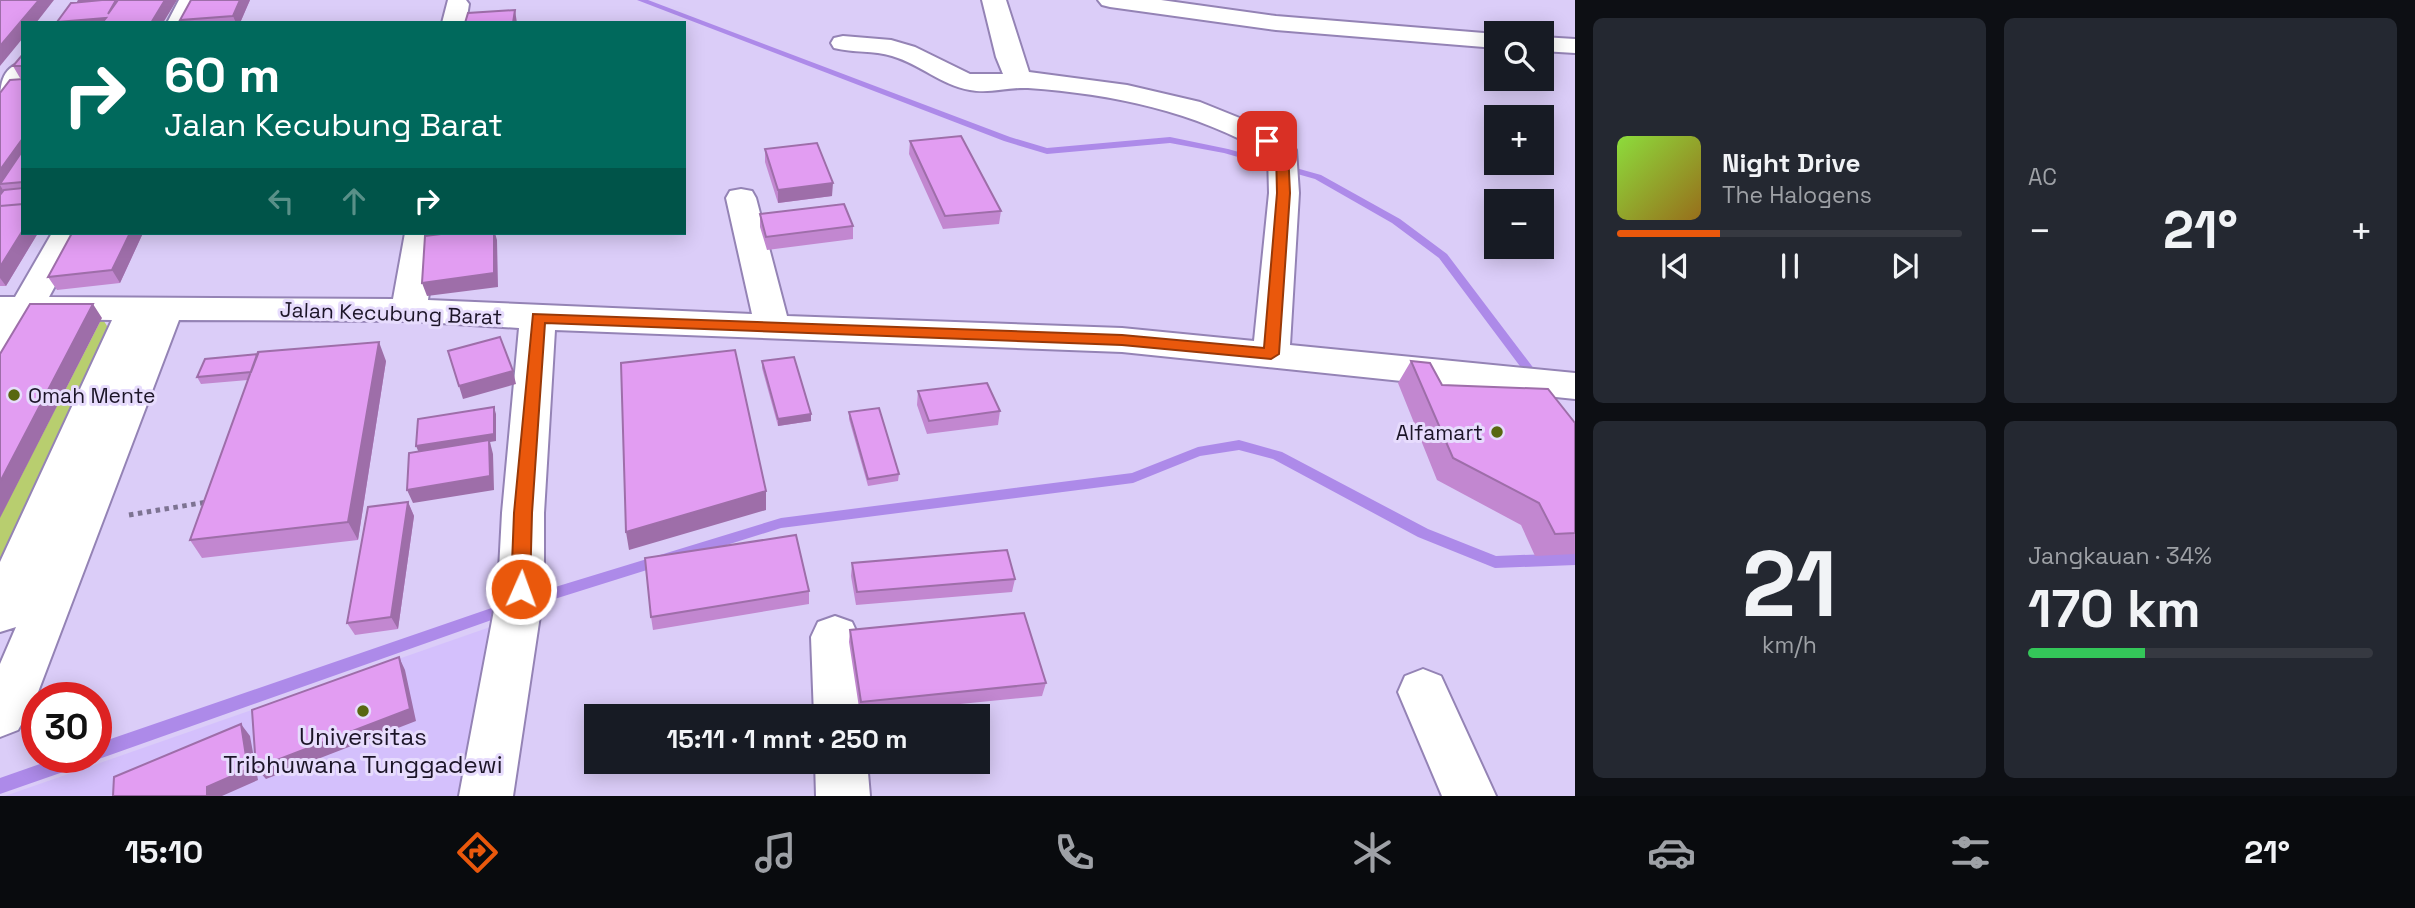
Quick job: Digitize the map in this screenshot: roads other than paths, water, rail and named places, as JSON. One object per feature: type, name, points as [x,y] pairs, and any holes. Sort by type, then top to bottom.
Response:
[{"type":"street","points":[[180,21],[191,0]]},
{"type":"street","points":[[994,0],[1018,80]]},
{"type":"street","points":[[1110,0],[1276,23],[1484,40]]},
{"type":"street","points":[[843,43],[890,48],[907,53],[923,63],[969,82],[999,84],[1018,80],[1136,93],[1224,118],[1282,150],[1284,193],[1271,354]]},
{"type":"street","points":[[1554,45],[1575,46]]},
{"type":"street","points":[[741,198],[772,325]]},
{"type":"street","points":[[0,354],[14,308],[67,235]]},
{"type":"street","points":[[409,310],[421,235]]},
{"type":"street","name":"Jalan Kecubung Barat","points":[[14,308],[409,310],[538,318],[1122,340],[1569,385]]},
{"type":"street","points":[[0,713],[10,700],[81,522],[151,309]]},
{"type":"street","points":[[0,612],[151,309]]},
{"type":"street","points":[[486,796],[518,604],[538,318]]},
{"type":"street","points":[[835,637],[838,704]]},
{"type":"street","points":[[1423,692],[1469,796]]},
{"type":"street","points":[[842,774],[843,796]]},
{"type":"waterway","points":[[641,0],[1007,139],[1047,151],[1170,140],[1225,151],[1318,177],[1396,221],[1443,256],[1538,382]]},
{"type":"waterway","points":[[529,601],[781,523],[1133,478],[1198,452],[1239,445],[1277,455],[1423,533],[1495,562],[1575,559]]},
{"type":"waterway","points":[[112,746],[509,608]]},
{"type":"waterway","points":[[0,786],[37,773]]},
{"type":"place","name":"Omah Mente","points":[[14,395]]},
{"type":"place","name":"Alfamart","points":[[1497,432]]},
{"type":"place","name":"Universitas Tribhuwana Tunggadewi","points":[[363,711]]}]
